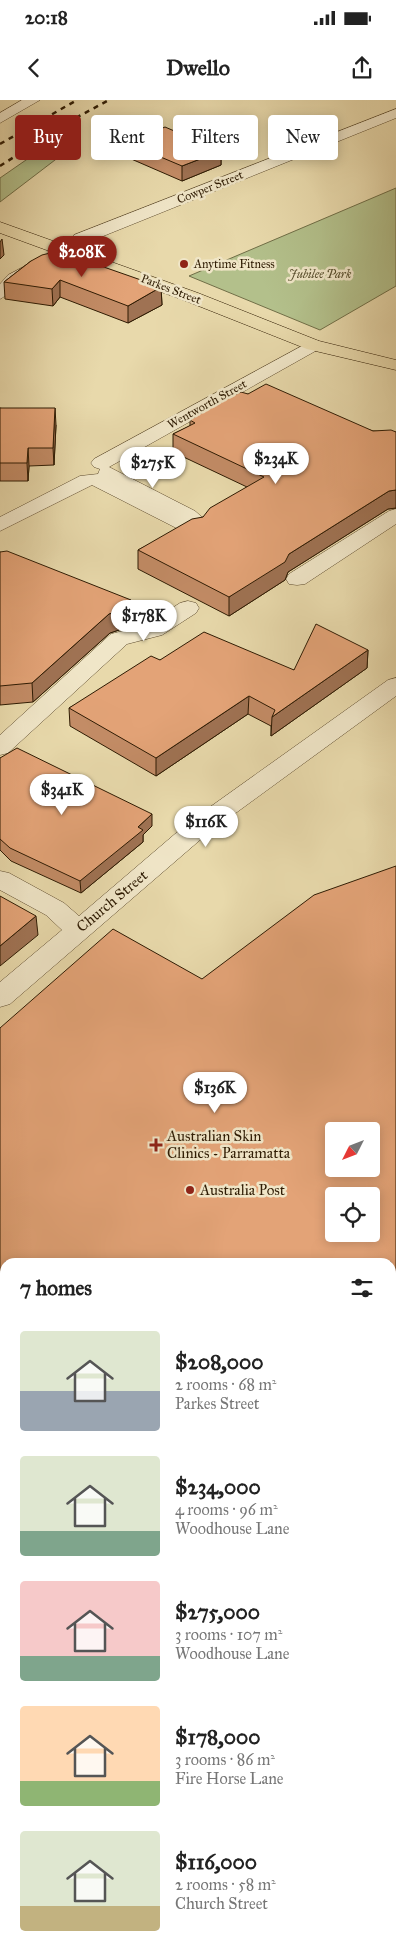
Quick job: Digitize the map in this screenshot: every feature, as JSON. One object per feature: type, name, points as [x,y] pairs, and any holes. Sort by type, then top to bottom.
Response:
[{"type":"main road","name":"Parkes Street","points":[[0,227],[76,246],[313,345],[396,365]]},
{"type":"main road","name":"Parkes Street","points":[[313,345],[337,360],[396,378]]},
{"type":"street","points":[[0,118],[33,100]]},
{"type":"street","name":"Cowper Street","points":[[0,294],[25,270],[76,246],[396,113]]},
{"type":"street","name":"Wentworth Street","points":[[0,525],[313,345]]},
{"type":"street","name":"Wentworth Street","points":[[0,516],[37,496],[93,473]]},
{"type":"street","points":[[297,579],[396,515]]},
{"type":"street","points":[[119,639],[154,630],[188,608]]},
{"type":"street","points":[[0,748],[119,639],[145,618]]},
{"type":"street","name":"Church Street","points":[[0,997],[198,828],[396,685]]},
{"type":"street","points":[[0,879],[55,909],[78,930]]},
{"type":"street","points":[[0,894],[43,919],[78,930]]},
{"type":"green space","points":[[26,160],[55,160],[0,202],[0,178]]},
{"type":"green space","name":"Jubilee Park","points":[[396,188],[396,286],[320,330],[189,276]]},
{"type":"building","points":[[163,128],[173,130],[173,160],[198,160],[182,166],[163,158]]},
{"type":"building","points":[[58,251],[161,287],[128,306],[60,280],[52,289],[4,282],[31,261],[42,255]]},
{"type":"building","points":[[266,384],[373,431],[391,430],[396,432],[396,490],[389,491],[289,554],[285,562],[229,597],[138,550],[192,519],[203,517],[210,508],[264,477],[173,434],[195,423],[190,420],[219,402],[241,392],[248,394]]},
{"type":"building","points":[[0,408],[55,408],[53,448],[28,448],[27,463],[0,463]]},
{"type":"building","points":[[7,551],[131,600],[118,611],[109,614],[32,683],[0,686],[0,552]]},
{"type":"building","points":[[316,624],[368,650],[272,717],[275,710],[249,696],[156,758],[69,708],[151,656],[160,660],[204,632],[294,670]]},
{"type":"building","points":[[17,748],[152,814],[138,827],[143,830],[80,881],[10,848],[0,839],[0,758]]},
{"type":"building","points":[[396,866],[396,1258],[0,1258],[0,1028],[113,929],[202,979],[314,895]]},
{"type":"building","points":[[0,896],[36,916],[0,946]]},
{"type":"railway","points":[[0,144],[77,100]]},
{"type":"railway","points":[[0,166],[72,120],[109,100]]},
{"type":"place","name":"Anytime Fitness","points":[[184,264]]},
{"type":"place","name":"Australian Skin Clinics - Parramatta","points":[[156,1145]]},
{"type":"place","name":"Australia Post","points":[[190,1190]]}]
